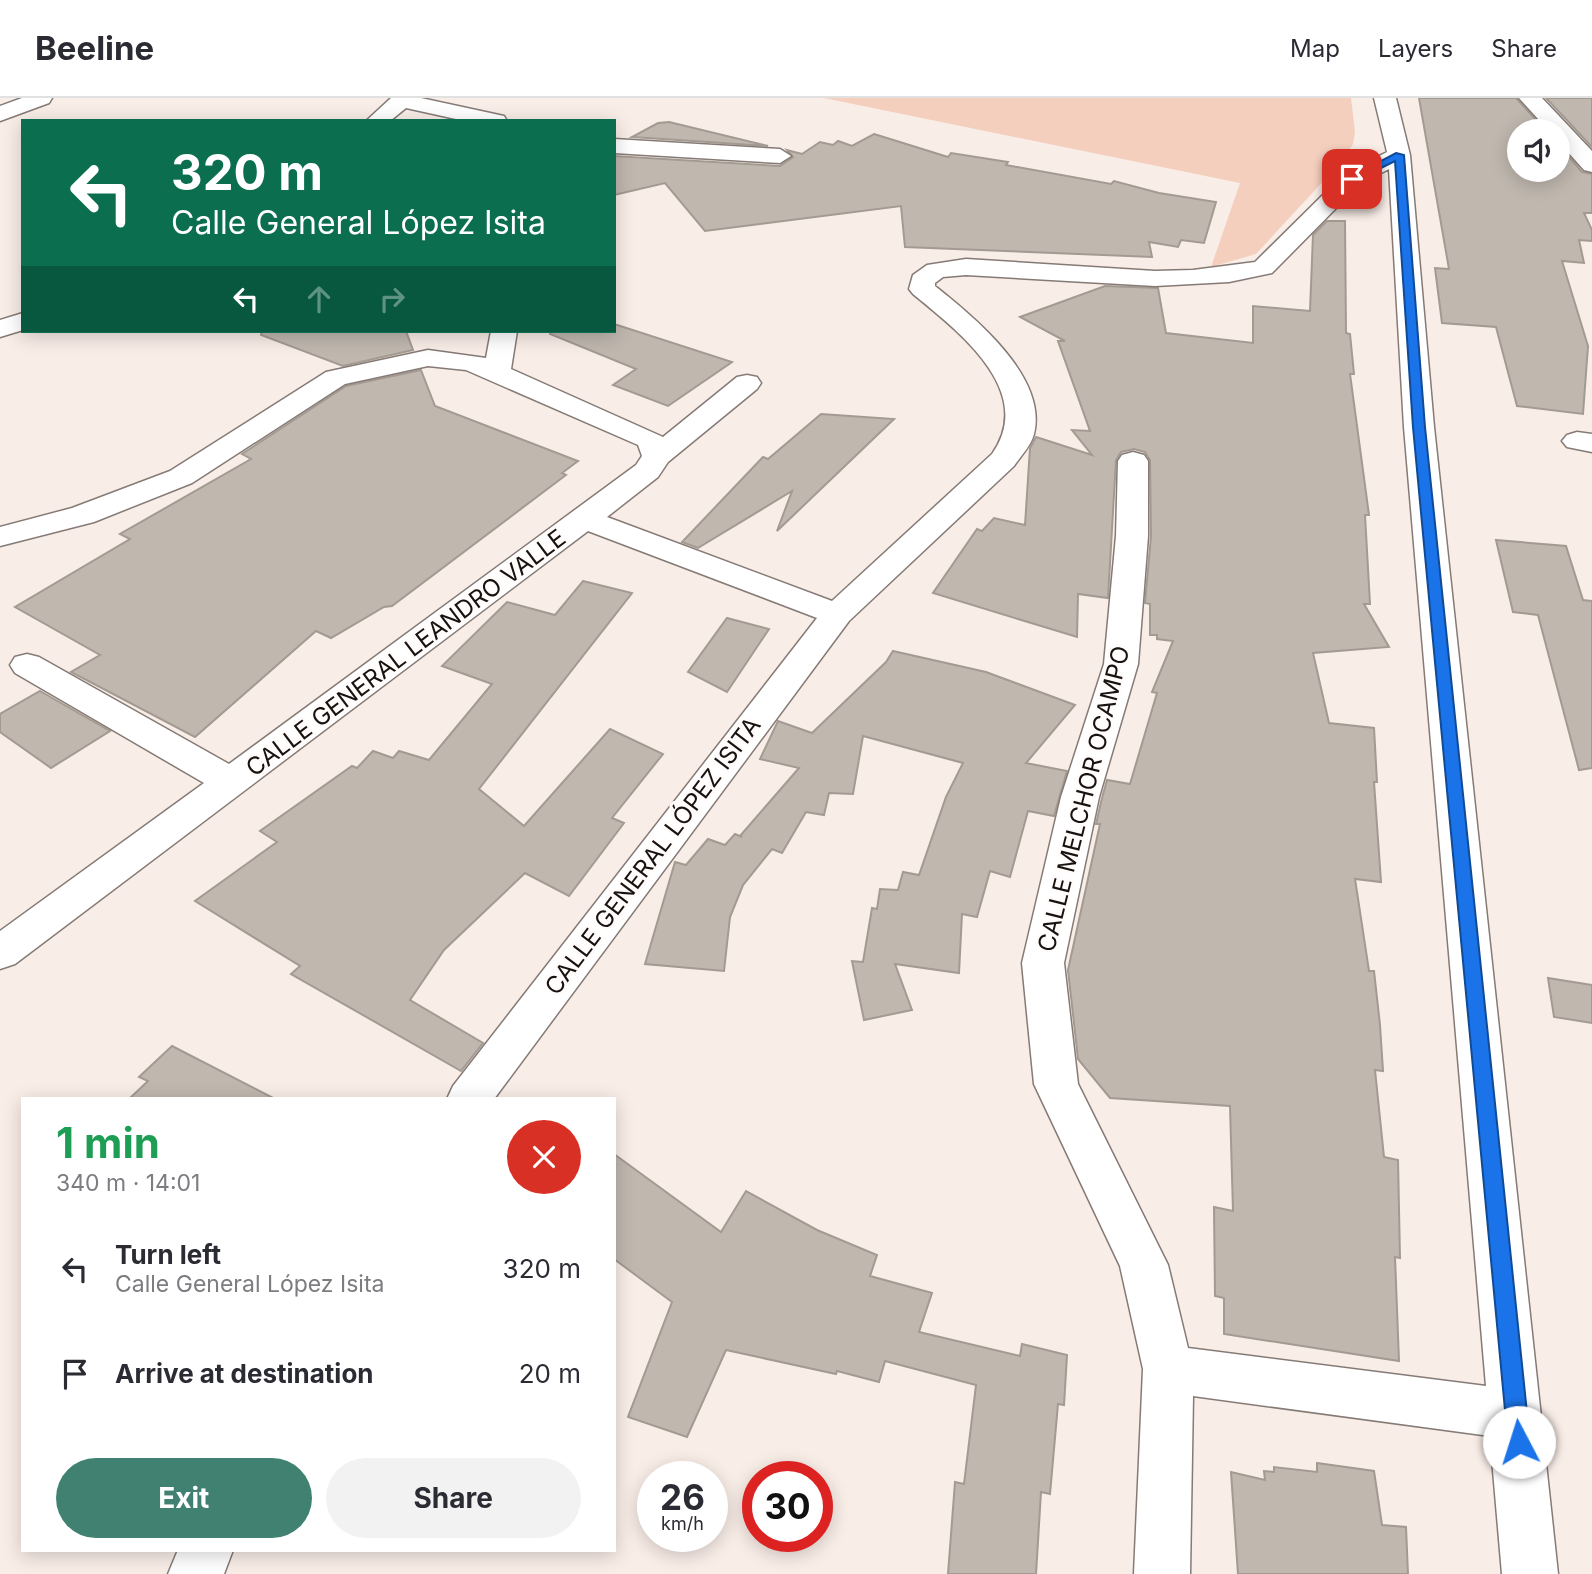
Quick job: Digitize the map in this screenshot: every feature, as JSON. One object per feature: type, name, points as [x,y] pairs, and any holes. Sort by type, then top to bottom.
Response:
[{"type":"street","points":[[0,114],[41,98]]},
{"type":"street","points":[[1385,98],[1399,155],[1419,427],[1517,1415],[1530,1574]]},
{"type":"street","points":[[1530,98],[1592,165]]},
{"type":"street","points":[[379,119],[403,99],[488,119]]},
{"type":"street","points":[[616,148],[780,156]]},
{"type":"street","name":"CALLE GENERAL LÓPEZ ISITA","points":[[471,1097],[837,614],[1003,460],[1020,434],[1020,404],[1009,373],[949,310],[922,289],[922,279],[936,270],[966,267],[1170,278],[1243,273],[1263,268],[1352,179],[1399,155]]},
{"type":"street","points":[[0,330],[21,322]]},
{"type":"street","points":[[497,372],[504,333]]},
{"type":"street","points":[[0,537],[83,515],[181,477],[336,378],[428,358],[471,362],[497,372],[650,439],[657,456]]},
{"type":"street","name":"CALLE GENERAL LEANDRO VALLE","points":[[0,953],[233,783],[647,471],[657,456],[747,383]]},
{"type":"street","name":"CALLE MELCHOR OCAMPO","points":[[1133,461],[1132,536],[1121,664],[1102,733],[1080,797],[1043,963],[1056,1084],[1144,1265],[1168,1369],[1162,1574]]},
{"type":"street","points":[[584,519],[837,614]]},
{"type":"street","points":[[27,666],[233,783]]},
{"type":"street","points":[[1168,1369],[1517,1415]]},
{"type":"street","points":[[196,1574],[205,1552]]},
{"type":"shaded area","points":[[824,98],[1351,98],[1355,132],[1353,144],[1340,163],[1256,254],[1211,267],[1240,183]]},
{"type":"building","points":[[1419,98],[1516,98],[1535,119],[1507,119],[1507,182],[1570,182],[1570,158],[1582,172],[1592,174],[1592,213],[1584,213],[1592,230],[1592,241],[1579,240],[1584,263],[1562,261],[1588,346],[1583,414],[1517,406],[1496,327],[1442,323],[1435,268],[1449,269]]},
{"type":"building","points":[[1546,98],[1592,98],[1592,147],[1570,124],[1570,119],[1566,119]]},
{"type":"building","points":[[669,122],[768,146],[632,137],[658,123]]},
{"type":"building","points":[[874,134],[948,157],[951,153],[1008,162],[1006,165],[1111,184],[1114,181],[1159,193],[1216,202],[1204,243],[1181,240],[1178,247],[1149,242],[1152,257],[905,247],[901,206],[705,231],[665,183],[616,195],[616,156],[780,166],[793,157],[787,150],[802,154],[820,142],[833,145],[838,141],[852,146]]},
{"type":"building","points":[[1327,221],[1345,221],[1346,333],[1350,334],[1354,374],[1350,374],[1369,515],[1365,515],[1370,604],[1364,604],[1389,647],[1313,653],[1329,723],[1374,728],[1377,782],[1374,782],[1381,882],[1355,879],[1369,971],[1374,971],[1380,1025],[1383,1071],[1375,1070],[1384,1157],[1398,1160],[1400,1258],[1395,1257],[1399,1361],[1224,1334],[1224,1298],[1215,1296],[1214,1207],[1233,1211],[1230,1106],[1110,1098],[1078,1059],[1068,970],[1100,824],[1096,824],[1107,780],[1130,784],[1157,693],[1152,692],[1173,641],[1157,639],[1157,635],[1150,635],[1150,604],[1145,603],[1151,536],[1150,460],[1145,452],[1134,449],[1121,452],[1116,460],[1108,598],[1078,594],[1077,637],[933,593],[977,529],[982,531],[994,518],[1025,525],[1030,448],[1036,437],[1092,455],[1072,430],[1090,431],[1058,341],[1065,341],[1020,317],[1105,286],[1158,288],[1166,333],[1253,343],[1253,306],[1310,311],[1313,235]]},
{"type":"building","points":[[616,325],[732,362],[668,406],[613,385],[636,369],[550,334],[616,333]]},
{"type":"building","points":[[407,333],[413,350],[343,366],[261,335]]},
{"type":"building","points":[[421,370],[435,406],[578,461],[562,473],[566,475],[392,606],[384,607],[331,638],[316,631],[195,737],[71,672],[100,655],[15,607],[130,539],[120,534],[251,459],[242,454],[346,386]]},
{"type":"building","points":[[821,414],[894,419],[777,531],[792,491],[698,548],[682,542],[763,457],[768,459]]},
{"type":"building","points":[[1496,540],[1566,546],[1583,600],[1592,601],[1592,768],[1579,770],[1538,615],[1513,612]]},
{"type":"building","points":[[583,581],[632,593],[479,789],[524,826],[610,729],[663,754],[612,818],[624,823],[569,896],[525,873],[444,950],[410,1000],[483,1043],[461,1071],[291,974],[300,966],[195,901],[277,842],[260,831],[352,766],[357,768],[373,751],[393,758],[399,751],[429,760],[492,684],[442,666],[507,602],[555,615]]},
{"type":"building","points":[[727,618],[769,629],[727,692],[688,672]]},
{"type":"building","points":[[893,651],[986,672],[1075,705],[1026,763],[1067,771],[1054,816],[1028,811],[1010,877],[990,871],[977,917],[962,914],[959,973],[895,964],[912,1010],[864,1020],[852,961],[863,962],[872,908],[877,909],[880,889],[898,890],[903,872],[919,875],[946,797],[963,763],[863,736],[853,794],[829,793],[824,815],[806,812],[782,853],[772,849],[743,885],[730,917],[724,971],[645,964],[675,862],[686,865],[708,839],[725,845],[735,834],[742,837],[740,836],[799,768],[760,759],[778,721],[812,733],[886,662]]},
{"type":"building","points":[[40,691],[110,731],[51,768],[0,732],[0,714]]},
{"type":"building","points":[[1548,978],[1592,985],[1592,1023],[1554,1017]]},
{"type":"building","points":[[172,1046],[271,1097],[131,1097],[148,1081],[139,1077]]},
{"type":"building","points":[[616,1155],[721,1232],[746,1191],[817,1230],[877,1255],[870,1276],[932,1293],[919,1332],[1020,1356],[1022,1344],[1067,1355],[1064,1405],[1058,1404],[1050,1494],[1041,1492],[1036,1574],[948,1574],[955,1482],[964,1484],[976,1385],[885,1361],[879,1382],[837,1371],[836,1374],[726,1350],[687,1437],[628,1417],[672,1302],[616,1260]]},
{"type":"building","points":[[1317,1463],[1374,1471],[1382,1525],[1406,1527],[1408,1574],[1238,1574],[1231,1472],[1265,1480],[1264,1471],[1274,1472],[1274,1467],[1317,1472]]},
{"type":"route","points":[[1352,179],[1399,155],[1419,427],[1519,1442]]}]
